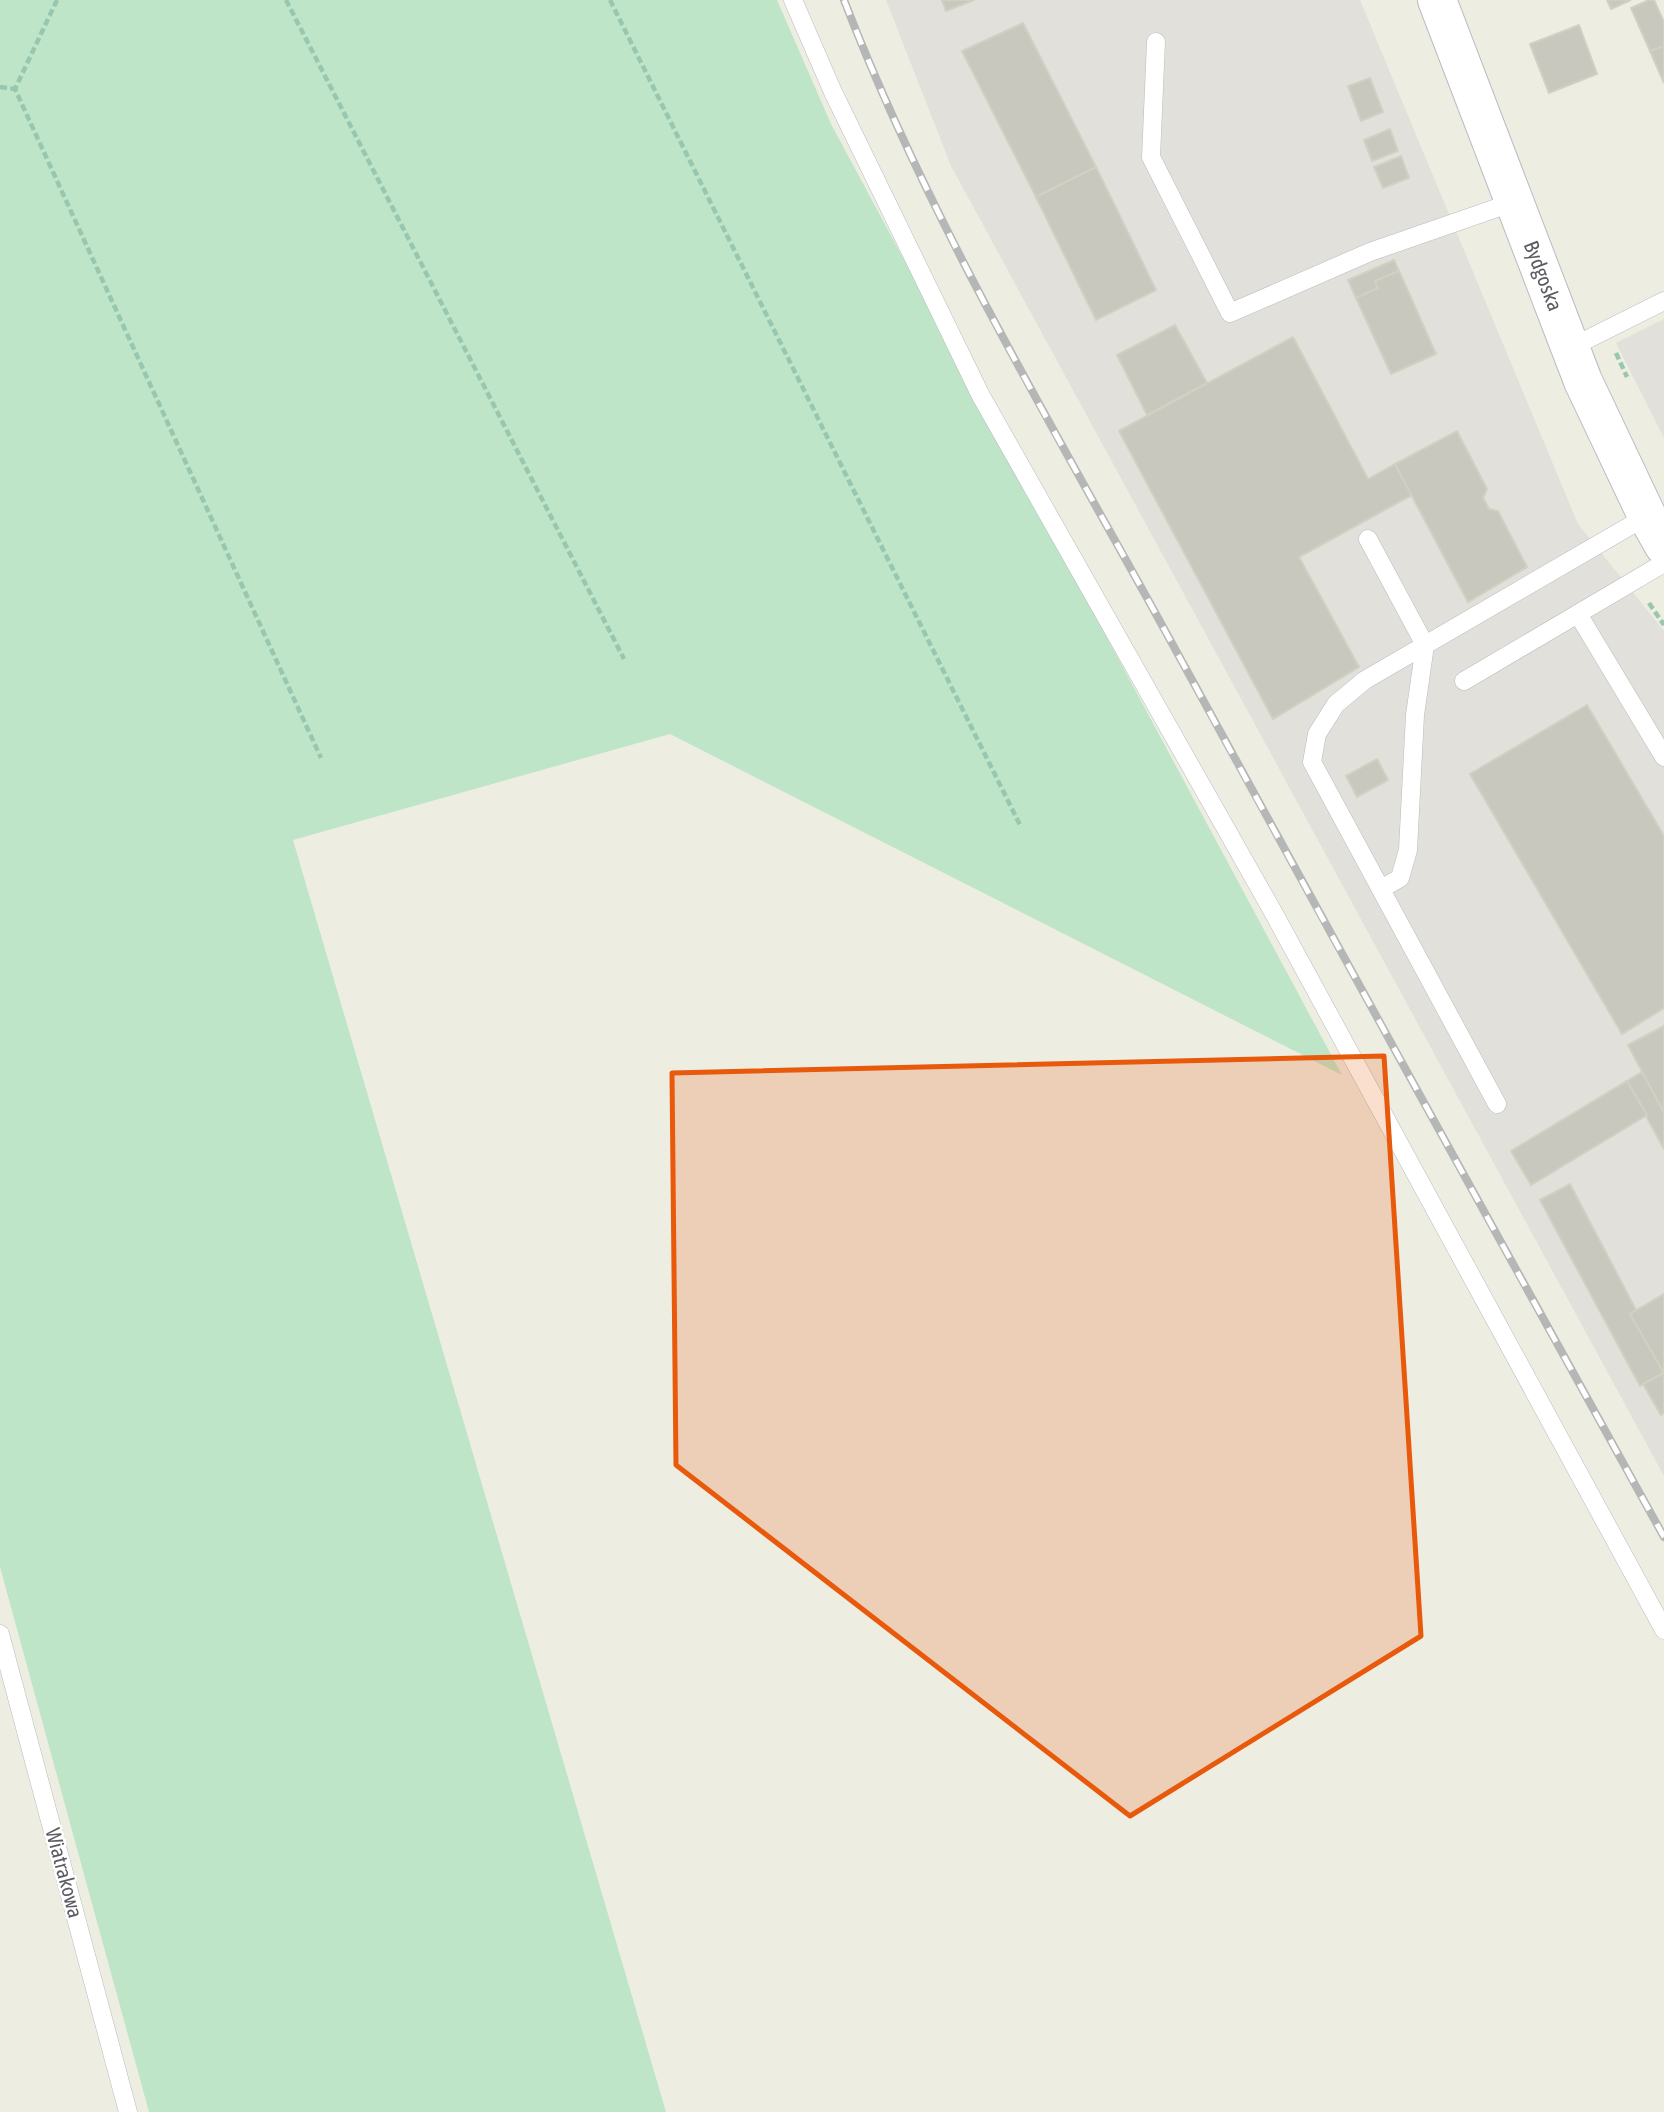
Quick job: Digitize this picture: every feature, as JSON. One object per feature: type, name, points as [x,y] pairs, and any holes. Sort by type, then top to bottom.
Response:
[{"type":"street","name":"Bydgoska","points":[[1437,0],[1583,381],[1655,531]]},
{"type":"lane","points":[[793,0],[833,92],[981,396],[1272,910],[1664,1630]]},
{"type":"lane","points":[[1156,42],[1151,157],[1230,313],[1370,251],[1514,202]]},
{"type":"lane","points":[[1570,348],[1664,301]]},
{"type":"lane","points":[[1497,1104],[1312,762],[1317,734],[1336,704],[1365,680],[1425,645],[1655,531]]},
{"type":"lane","points":[[1368,539],[1425,645],[1415,715],[1408,850],[1399,878],[1381,889]]},
{"type":"lane","points":[[1464,681],[1664,563]]},
{"type":"lane","points":[[1578,614],[1664,757]]},
{"type":"lane","name":"Wiatrakowa","points":[[0,1634],[128,2112]]},
{"type":"path","points":[[57,0],[15,89],[321,758]]},
{"type":"path","points":[[286,0],[624,659]]},
{"type":"path","points":[[610,0],[1021,827]]},
{"type":"path","points":[[0,87],[15,89]]},
{"type":"highlighted area","points":[[1384,1056],[1421,1636],[1130,1816],[676,1465],[672,1073]]},
{"type":"shaded area","points":[[886,0],[1360,0],[1578,524],[1664,631],[1664,1476],[951,166]]},
{"type":"shaded area","points":[[1664,319],[1664,438],[1616,343]]},
{"type":"green space","points":[[0,0],[777,0],[831,124],[1342,1075],[670,734],[293,840],[666,2112],[149,2112],[0,1567]]},
{"type":"building","points":[[942,0],[974,0],[946,11]]},
{"type":"building","points":[[1607,0],[1631,0],[1611,9]]},
{"type":"building","points":[[1654,0],[1664,22],[1664,46],[1650,51],[1631,8]]},
{"type":"building","points":[[1023,23],[1096,167],[1036,197],[962,51]]},
{"type":"building","points":[[1579,25],[1597,74],[1549,93],[1530,44]]},
{"type":"building","points":[[1664,46],[1664,83],[1650,51]]},
{"type":"building","points":[[1370,78],[1383,112],[1361,121],[1348,86]]},
{"type":"building","points":[[1390,129],[1398,151],[1372,161],[1364,140]]},
{"type":"building","points":[[1401,156],[1409,178],[1383,188],[1374,167]]},
{"type":"building","points":[[1096,167],[1156,290],[1096,320],[1036,197]]},
{"type":"building","points":[[1394,260],[1399,271],[1375,281],[1378,288],[1356,298],[1348,280]]},
{"type":"building","points":[[1399,271],[1436,354],[1391,374],[1356,298],[1378,288],[1375,281]]},
{"type":"building","points":[[1175,325],[1207,383],[1147,415],[1117,355]]},
{"type":"building","points":[[1293,337],[1368,479],[1395,464],[1412,495],[1299,557],[1359,667],[1273,719],[1119,431]]},
{"type":"building","points":[[1457,431],[1487,489],[1483,498],[1489,509],[1498,511],[1527,567],[1468,602],[1395,464]]},
{"type":"building","points":[[1587,705],[1664,836],[1664,1008],[1622,1034],[1470,774]]},
{"type":"building","points":[[1377,759],[1388,780],[1357,797],[1346,776]]},
{"type":"building","points":[[1664,1026],[1664,1113],[1628,1045]]},
{"type":"building","points":[[1642,1072],[1664,1113],[1664,1149],[1627,1081]]},
{"type":"building","points":[[1627,1081],[1647,1115],[1531,1185],[1511,1151]]},
{"type":"building","points":[[1570,1184],[1636,1310],[1630,1314],[1664,1373],[1640,1386],[1540,1200]]},
{"type":"building","points":[[1664,1294],[1664,1373],[1630,1314]]},
{"type":"building","points":[[1664,1373],[1664,1413],[1661,1415],[1643,1384]]},
{"type":"railway","points":[[844,0],[912,159],[990,313],[1664,1537]]}]
